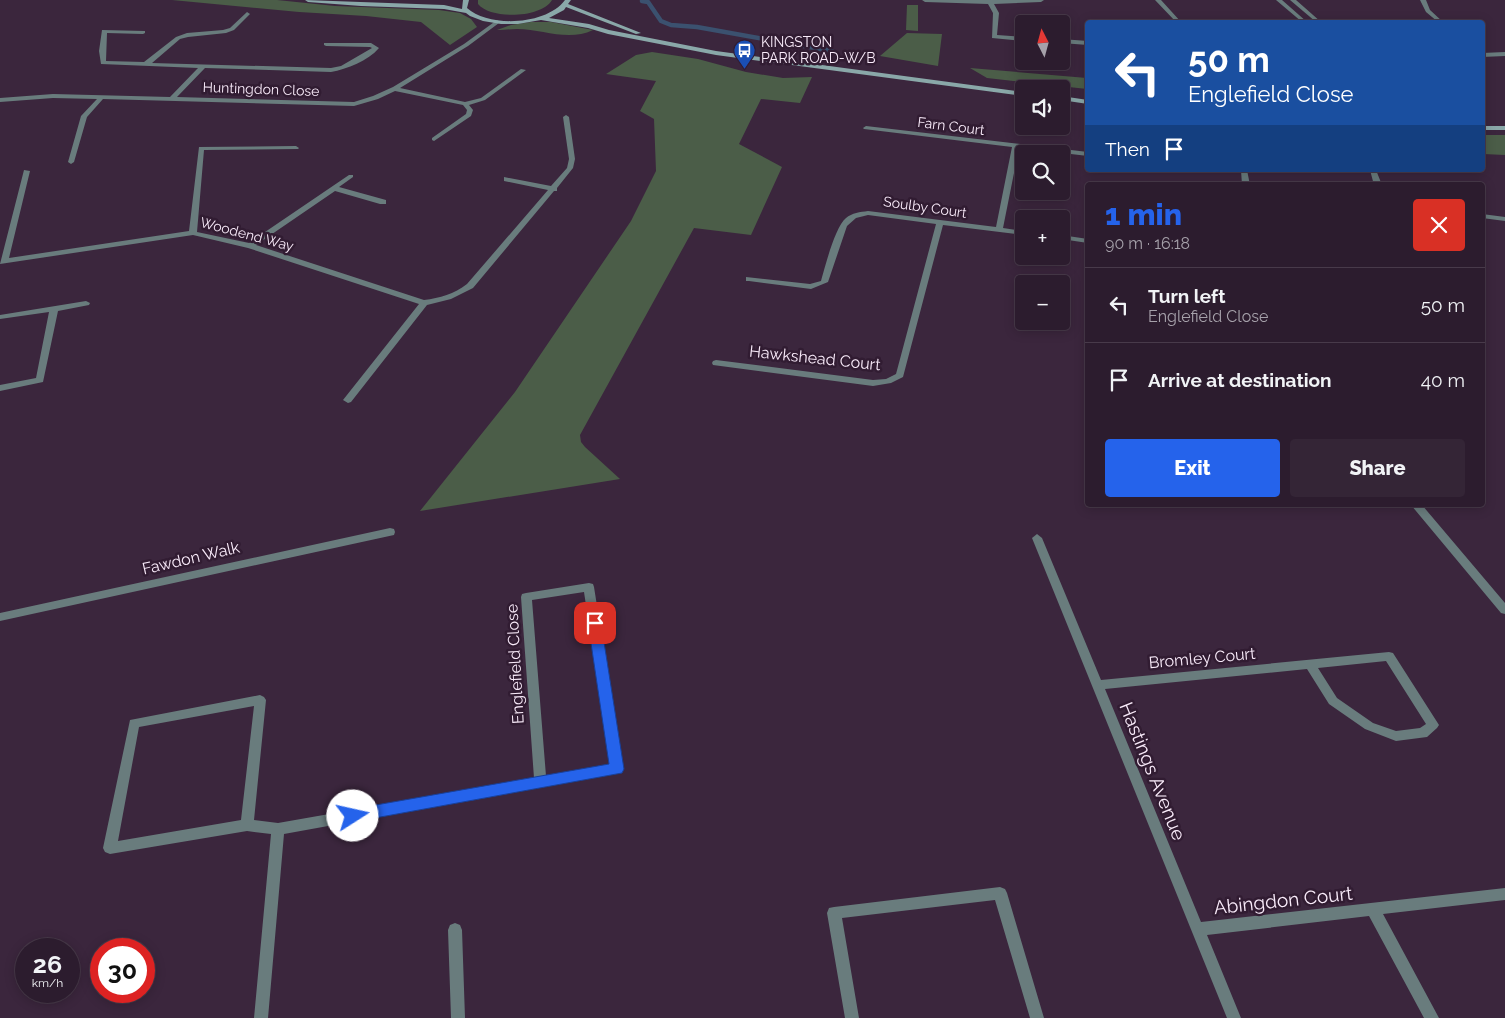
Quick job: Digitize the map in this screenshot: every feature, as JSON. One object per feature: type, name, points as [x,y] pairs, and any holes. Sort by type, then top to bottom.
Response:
[{"type":"street","points":[[308,0],[361,4],[444,6],[466,11],[478,18],[497,22],[521,22],[541,18],[559,11],[567,2],[653,39]]},
{"type":"street","points":[[415,5],[448,0]]},
{"type":"street","points":[[466,0],[464,8],[466,11]]},
{"type":"street","points":[[925,0],[990,2],[1041,0]]},
{"type":"street","points":[[1158,0],[1177,20]]},
{"type":"street","points":[[1279,0],[1303,20]]},
{"type":"street","points":[[1293,0],[1317,20]]},
{"type":"street","points":[[1423,0],[1428,11],[1439,20]]},
{"type":"street","points":[[990,2],[996,13],[994,37],[1015,38]]},
{"type":"street","points":[[145,65],[178,38],[187,35],[224,32],[232,29],[247,14]]},
{"type":"street","points":[[541,18],[562,20],[608,32],[653,39],[716,53],[1015,93]]},
{"type":"street","name":"Huntingdon Close","points":[[0,100],[53,96],[346,104],[370,101],[396,89],[479,37],[497,22]]},
{"type":"street","points":[[144,32],[104,31],[103,63],[309,69],[343,68],[376,48],[371,45],[326,44]]},
{"type":"street","points":[[1070,42],[1085,43]]},
{"type":"street","points":[[1485,54],[1505,54]]},
{"type":"street","points":[[309,69],[317,60]]},
{"type":"street","points":[[172,98],[203,66]]},
{"type":"street","points":[[396,89],[465,104],[483,99],[523,70]]},
{"type":"street","points":[[71,162],[84,116],[102,97]]},
{"type":"street","points":[[1070,99],[1085,102]]},
{"type":"street","points":[[434,139],[468,116],[470,110],[465,104]]},
{"type":"street","name":"Woodend Way","points":[[2,262],[194,233],[250,246],[424,303],[442,300],[459,295],[470,286],[570,168],[572,159],[566,117]]},
{"type":"street","name":"Farn Court","points":[[866,128],[883,133],[1015,146]]},
{"type":"street","points":[[1485,128],[1505,128]]},
{"type":"street","points":[[194,233],[201,148],[296,148]]},
{"type":"street","points":[[999,229],[1015,151]]},
{"type":"street","name":"Farn Court","points":[[1070,152],[1085,154]]},
{"type":"street","points":[[2,262],[26,171]]},
{"type":"street","points":[[250,246],[351,176]]},
{"type":"street","points":[[507,179],[554,189]]},
{"type":"street","points":[[334,188],[383,202]]},
{"type":"street","name":"Soulby Court","points":[[750,279],[811,287],[824,282],[843,226],[847,219],[856,215],[880,213],[1015,231]]},
{"type":"street","points":[[1485,216],[1505,219]]},
{"type":"street","name":"Hawkshead Court","points":[[716,362],[873,383],[900,375],[940,222]]},
{"type":"street","points":[[1070,238],[1085,241]]},
{"type":"street","points":[[0,317],[86,303]]},
{"type":"street","points":[[348,400],[424,303]]},
{"type":"street","points":[[0,388],[40,380],[54,309]]},
{"type":"street","points":[[1418,507],[1505,610]]},
{"type":"street","name":"Fawdon Walk","points":[[0,617],[390,532]]},
{"type":"street","name":"Hastings Avenue","points":[[1037,538],[1234,1018]]},
{"type":"street","name":"Englefield Close","points":[[247,824],[260,700],[134,723],[110,848],[247,824],[278,829],[617,769],[589,587],[526,597],[540,782]]},
{"type":"street","name":"Bromley Court","points":[[1098,685],[1389,656],[1433,725],[1423,733],[1396,736],[1370,726],[1351,715],[1333,701],[1310,664]]},
{"type":"street","points":[[261,1018],[278,829]]},
{"type":"street","points":[[852,1018],[834,913],[1000,893],[1037,1018]]},
{"type":"street","name":"Abingdon Court","points":[[1198,929],[1505,894]]},
{"type":"street","name":"Abingdon Court","points":[[1373,909],[1432,1018]]},
{"type":"street","points":[[456,930],[458,1018]]},
{"type":"green space","points":[[172,0],[277,0],[335,6],[439,10],[460,13],[471,19],[477,27],[450,45],[421,22]]},
{"type":"green space","points":[[478,0],[552,0],[538,10],[516,15],[504,15],[485,9],[478,4]]},
{"type":"green space","points":[[907,5],[918,5],[918,31],[906,30]]},
{"type":"green space","points":[[551,22],[593,30],[574,35],[565,35],[517,29],[497,30],[511,25]]},
{"type":"green space","points":[[907,33],[942,34],[938,66],[880,56]]},
{"type":"green space","points":[[652,52],[698,59],[746,72],[783,78],[812,77],[800,103],[761,99],[739,144],[782,167],[751,235],[694,228],[580,435],[581,442],[585,447],[620,479],[420,511],[515,392],[631,221],[656,171],[654,119],[640,111],[656,81],[606,74],[636,55]]},
{"type":"green space","points":[[970,68],[1085,78],[1085,89],[1070,87],[1070,80],[1015,81],[987,78]]},
{"type":"green space","points":[[1485,135],[1505,135],[1505,155],[1485,154]]},
{"type":"waterway","points":[[642,1],[648,2],[661,21],[671,25],[697,27],[832,51]]},
{"type":"place","name":"KINGSTON PARK ROAD-W/B","points":[[745,69]]},
{"type":"route","points":[[353,816],[617,769],[595,623]]}]
